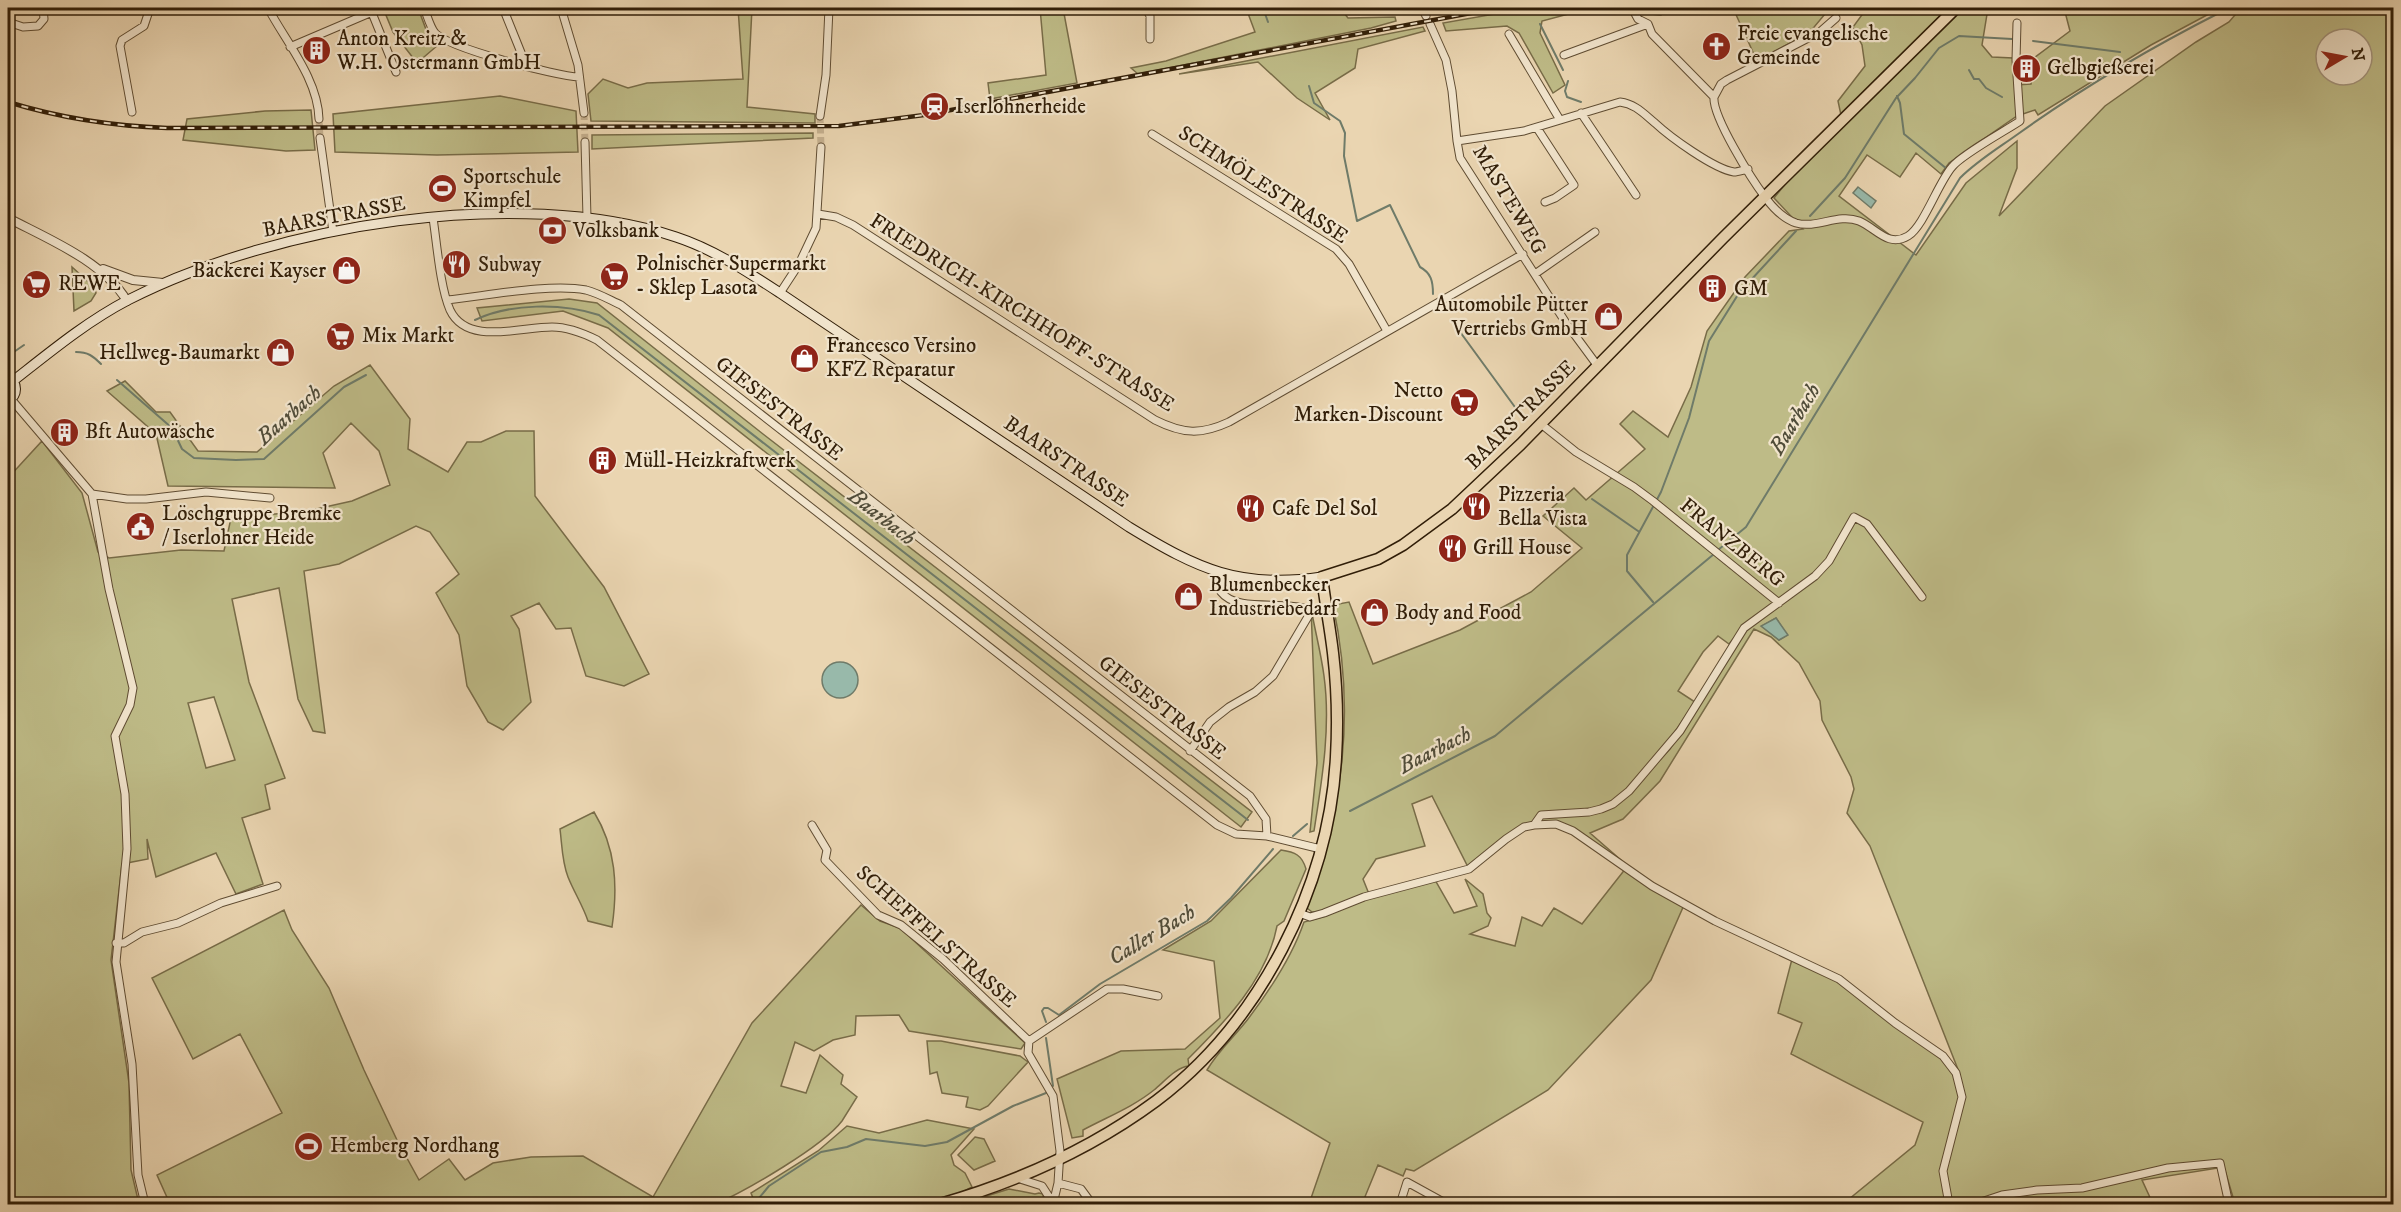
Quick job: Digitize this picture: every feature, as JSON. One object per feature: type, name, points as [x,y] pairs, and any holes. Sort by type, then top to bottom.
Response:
[{"type":"main road","name":"BAARSTRASSE","points":[[10,379],[83,327],[127,301],[163,283],[255,252],[333,232],[433,218],[515,214],[587,218],[677,237],[734,265],[780,293],[1129,527],[1184,558],[1224,575],[1264,581],[1322,577],[1378,559],[1427,528],[1479,485],[1956,8]]},
{"type":"main road","points":[[9,400],[16,392],[10,379]]},
{"type":"main road","points":[[940,1204],[1017,1179],[1060,1159],[1156,1101],[1211,1049],[1260,986],[1299,913],[1320,849],[1330,806],[1336,759],[1336,725],[1333,654],[1322,577]]},
{"type":"street","points":[[8,22],[23,27],[38,26],[44,19],[43,8]]},
{"type":"street","points":[[132,112],[120,46],[122,40],[144,26],[150,8]]},
{"type":"street","points":[[268,8],[317,98],[319,119]]},
{"type":"street","points":[[424,8],[434,32],[458,46],[579,77]]},
{"type":"street","points":[[503,8],[522,55],[522,64]]},
{"type":"street","points":[[561,8],[572,40],[584,113]]},
{"type":"street","points":[[820,116],[826,75],[829,8]]},
{"type":"street","points":[[1146,8],[1150,16],[1150,39]]},
{"type":"street","points":[[1422,8],[1426,16]]},
{"type":"street","points":[[1632,8],[1638,19],[1648,24],[1652,34],[1714,97]]},
{"type":"street","points":[[290,47],[371,10],[396,72]]},
{"type":"street","points":[[1836,18],[1811,37],[1721,84],[1714,97],[1714,109],[1765,197],[1781,214],[1798,224],[1814,225],[1836,219],[1859,221],[1889,239],[1908,236],[1920,222],[1953,165],[2020,121],[2016,60],[2017,23]]},
{"type":"street","name":"MASTEWEG","points":[[1430,24],[1446,60],[1460,158],[1566,323],[1597,365]]},
{"type":"street","points":[[1564,55],[1648,24]]},
{"type":"street","points":[[1509,34],[1560,120]]},
{"type":"street","points":[[1457,141],[1537,128],[1620,102],[1629,103],[1646,114],[1687,148],[1736,172],[1748,169]]},
{"type":"street","points":[[1581,113],[1636,195]]},
{"type":"street","points":[[1537,128],[1574,185],[1545,202]]},
{"type":"street","name":"SCHMÖLESTRASSE","points":[[1152,134],[1336,249],[1349,264],[1388,331]]},
{"type":"street","points":[[320,138],[333,232]]},
{"type":"street","points":[[585,142],[587,218]]},
{"type":"street","points":[[780,293],[812,240],[818,214],[821,147]]},
{"type":"street","name":"FRIEDRICH-KIRCHHOFF-STRASSE","points":[[818,214],[836,217],[853,225],[1070,367],[1155,420],[1180,431],[1208,430],[1229,422],[1523,254]]},
{"type":"street","points":[[8,218],[94,266],[133,280],[163,283]]},
{"type":"street","points":[[433,218],[447,300],[458,321],[475,331],[553,327],[583,333],[597,340],[1217,825],[1236,834],[1267,836],[1320,849]]},
{"type":"street","name":"MASTEWEG","points":[[1535,274],[1595,232]]},
{"type":"street","points":[[94,266],[118,286],[127,301]]},
{"type":"street","name":"GIESESTRASSE","points":[[447,300],[552,288],[575,288],[595,293],[621,306],[1250,796],[1266,819],[1267,836]]},
{"type":"street","points":[[9,400],[92,494],[109,589],[133,688],[130,705],[116,736],[124,794],[127,849],[116,943],[117,981],[134,1082],[138,1175],[145,1204]]},
{"type":"street","name":"FRANZBERG","points":[[1541,424],[1576,452],[1656,503],[1779,603],[1815,576],[1829,561],[1854,517],[1868,524],[1922,597]]},
{"type":"street","points":[[92,494],[146,499],[206,492],[270,498]]},
{"type":"street","points":[[1190,750],[1210,722],[1229,707],[1255,692],[1273,676],[1309,615],[1306,609],[1293,605],[1230,601],[1221,592],[1224,575]]},
{"type":"street","points":[[1534,825],[1541,815],[1601,809],[1613,804],[1629,791],[1680,730],[1744,628],[1779,603]]},
{"type":"street","points":[[1299,913],[1310,917],[1324,914],[1364,897],[1469,869],[1524,827],[1556,824],[1572,831],[1652,886],[1715,921],[1839,979],[1895,1023],[1943,1056],[1956,1073],[1962,1097],[1943,1171],[1949,1204]]},
{"type":"street","name":"SCHEFFELSTRASSE","points":[[812,825],[827,850],[825,860],[878,915],[901,925],[943,959],[1029,1041]]},
{"type":"street","points":[[116,943],[124,943],[142,932],[178,923],[221,903],[277,886]]},
{"type":"street","points":[[1053,1204],[1060,1159],[1053,1096],[1028,1053],[1029,1041],[1107,989],[1123,989],[1158,996]]},
{"type":"street","points":[[1975,1204],[2002,1195],[2037,1190],[2082,1188],[2168,1168],[2220,1163],[2229,1204]]},
{"type":"street","points":[[1017,1179],[1042,1186],[1053,1204]]},
{"type":"street","points":[[1400,1204],[1407,1182],[1447,1204]]},
{"type":"street","points":[[1058,1183],[1081,1189],[1092,1204]]},
{"type":"shaded area","points":[[383,8],[418,8],[427,32],[438,45],[417,63],[393,32]]},
{"type":"shaded area","points":[[738,8],[752,8],[747,107],[815,114],[815,123],[591,121],[588,94],[603,79],[628,88],[647,83],[743,79]]},
{"type":"shaded area","points":[[1040,8],[1063,8],[1077,83],[990,99],[988,83],[1046,75]]},
{"type":"shaded area","points":[[1246,8],[1340,8],[1348,18],[1395,17],[1396,21],[1371,28],[1138,74],[1131,68],[1166,61],[1255,32]]},
{"type":"shaded area","points":[[1529,8],[1591,8],[1542,21],[1540,33],[1565,85],[1553,93],[1519,33],[1507,26],[1446,31],[1443,23]]},
{"type":"shaded area","points":[[1638,8],[1671,8],[1661,15],[1639,13]]},
{"type":"shaded area","points":[[1733,8],[1830,8],[1810,32],[1757,61]]},
{"type":"shaded area","points":[[1867,8],[1988,8],[1982,45],[1992,57],[2013,58],[2016,85],[2031,84],[2034,58],[2070,31],[2064,8],[2220,8],[2151,45],[2038,115],[2035,110],[2017,116],[1949,163],[1941,174],[1916,153],[1900,177],[1867,155],[1839,196],[1916,255],[1966,183],[2017,141],[2017,168],[1999,216],[2105,106],[2196,42],[2229,22],[2241,8],[2393,8],[2393,1204],[2235,1204],[2224,1167],[2142,1180],[2153,1204],[1843,1204],[1915,1145],[1923,1122],[1791,1054],[1802,1023],[1778,1013],[1792,959],[1833,979],[1940,1058],[1953,1073],[1960,1098],[1965,1097],[1959,1072],[1870,846],[1847,813],[1854,789],[1851,777],[1822,720],[1820,701],[1799,663],[1771,637],[1754,629],[1660,781],[1623,819],[1590,833],[1629,867],[1574,829],[1557,822],[1537,823],[1543,816],[1591,813],[1616,804],[1631,791],[1670,749],[1746,629],[1800,590],[1799,587],[1770,606],[1736,635],[1729,644],[1718,636],[1703,652],[1678,691],[1695,702],[1666,745],[1668,747],[1633,787],[1612,803],[1588,812],[1541,815],[1534,825],[1524,827],[1506,839],[1469,869],[1432,796],[1412,804],[1425,846],[1376,859],[1363,879],[1369,894],[1324,911],[1312,912],[1307,908],[1329,833],[1342,758],[1344,683],[1333,605],[1349,602],[1373,664],[1460,630],[1531,592],[1582,548],[1543,516],[1574,488],[1586,500],[1645,449],[1620,424],[1633,411],[1668,437],[1691,387],[1707,331],[1745,277],[1789,231],[1803,229],[1774,198],[1841,115],[1838,101],[1865,66],[1862,45],[1853,27]],"holes":[[[1776,618],[1787,635],[1779,640],[1762,626]]]},
{"type":"shaded area","points":[[1423,27],[1425,31],[1358,49],[1355,68],[1315,93],[1330,120],[1297,98],[1258,62],[1179,74]]},
{"type":"shaded area","points":[[500,96],[576,111],[578,152],[437,155],[335,152],[333,114]]},
{"type":"shaded area","points":[[311,110],[315,150],[286,151],[183,140],[187,119],[265,111]]},
{"type":"shaded area","points":[[813,133],[813,138],[592,149],[592,135]]},
{"type":"shaded area","points":[[1858,187],[1876,201],[1871,208],[1853,193]]},
{"type":"shaded area","points":[[72,267],[94,287],[96,293],[91,301],[74,311]]},
{"type":"shaded area","points":[[569,299],[597,303],[1252,812],[1241,827],[608,328],[563,311],[482,321],[477,308]]},
{"type":"shaded area","points":[[370,365],[410,419],[408,449],[448,472],[467,442],[481,442],[506,431],[534,431],[535,496],[604,587],[649,674],[624,686],[586,676],[571,628],[556,629],[539,603],[511,616],[519,629],[531,702],[503,730],[488,722],[467,686],[459,635],[436,593],[459,574],[430,532],[416,526],[339,564],[304,571],[325,733],[313,731],[298,699],[279,588],[232,599],[249,682],[285,778],[265,785],[270,809],[242,818],[263,884],[236,894],[216,853],[156,877],[147,839],[148,859],[122,864],[111,960],[129,1083],[131,1170],[139,1204],[8,1204],[8,478],[42,441],[82,493],[98,552],[109,558],[181,550],[224,551],[231,518],[307,511],[352,501],[390,485],[379,451],[351,423],[323,453],[335,488],[168,486],[156,434],[107,391],[125,381],[156,412],[170,412],[198,451],[257,452],[334,386]],"holes":[[[214,697],[235,760],[206,768],[188,703]]]},
{"type":"shaded area","points":[[1311,608],[1324,676],[1327,715],[1320,792],[1314,831],[1310,832],[1317,763]]},
{"type":"shaded area","points":[[1776,618],[1788,635],[1779,640],[1761,626]]},
{"type":"shaded area","points":[[840,662],[853,667],[858,680],[853,693],[840,698],[827,693],[822,680],[827,667]]},
{"type":"shaded area","points":[[594,812],[607,839],[614,868],[615,897],[612,927],[588,921],[568,877],[563,859],[560,829]]},
{"type":"shaded area","points":[[1281,850],[1297,855],[1306,869],[1284,921],[1277,926],[1264,964],[1243,999],[1188,1059],[1189,1066],[1175,1072],[1137,1102],[1083,1130],[1083,1136],[1072,1138],[1057,1079],[1121,1051],[1185,1049],[1220,1018],[1214,961],[1163,950],[1211,921]]},
{"type":"shaded area","points":[[1626,868],[1684,905],[1651,980],[1548,1090],[1414,1171],[1406,1169],[1403,1176],[1378,1165],[1362,1204],[1309,1204],[1330,1143],[1207,1070],[1272,985],[1287,960],[1304,922],[1326,916],[1351,903],[1435,880],[1454,913],[1477,906],[1465,879],[1483,894],[1487,913],[1491,918],[1488,926],[1470,934],[1515,946],[1522,917],[1542,926],[1554,908],[1582,924]]},
{"type":"shaded area","points":[[861,905],[880,921],[900,928],[1025,1043],[1021,1049],[909,1031],[899,1015],[856,1016],[855,1035],[833,1040],[814,1051],[795,1042],[781,1086],[806,1093],[820,1055],[843,1075],[841,1084],[857,1097],[842,1121],[818,1143],[746,1189],[716,1204],[170,1204],[157,1175],[282,1113],[240,1034],[193,1059],[152,978],[284,910],[292,930],[329,988],[364,1070],[419,1180],[449,1159],[465,1180],[493,1163],[531,1157],[583,1156],[653,1197],[752,1023]]},
{"type":"shaded area","points":[[927,1041],[941,1041],[1020,1056],[1028,1062],[988,1106],[980,1110],[966,1107],[968,1097],[942,1093],[937,1072],[930,1074]]},
{"type":"shaded area","points":[[927,1120],[974,1129],[951,1155],[954,1165],[965,1173],[972,1187],[955,1196],[920,1204],[752,1204],[751,1193],[818,1151],[847,1126],[879,1133]]},
{"type":"shaded area","points":[[975,1137],[984,1139],[995,1161],[974,1170],[958,1155]]},
{"type":"shaded area","points":[[1009,1189],[1043,1194],[1044,1204],[961,1204]]},
{"type":"waterway","points":[[1263,8],[1268,22]]},
{"type":"waterway","name":"Baarbach","points":[[1718,550],[1746,527],[1960,178],[1988,155],[2067,101],[2117,69],[2225,8]]},
{"type":"waterway","points":[[1540,24],[1563,70]]},
{"type":"waterway","points":[[1810,216],[1845,178],[1896,98],[1939,48],[1959,36],[2012,39]]},
{"type":"waterway","points":[[2033,41],[2120,52]]},
{"type":"waterway","points":[[1969,70],[1974,79],[1979,79],[1986,88],[2002,97]]},
{"type":"waterway","points":[[1568,81],[1565,91],[1567,97],[1581,102]]},
{"type":"waterway","points":[[1309,86],[1314,103],[1340,121],[1345,133],[1344,156],[1357,221],[1390,205],[1420,267],[1431,278],[1433,294]]},
{"type":"waterway","points":[[1897,96],[1904,134],[1947,169]]},
{"type":"waterway","points":[[1653,602],[1627,571],[1627,555],[1661,492],[1689,418],[1709,341],[1739,293],[1796,231]]},
{"type":"waterway","name":"Baarbach","points":[[475,320],[504,310],[536,307],[569,308],[599,315],[1248,820]]},
{"type":"waterway","points":[[1455,325],[1520,414]]},
{"type":"waterway","name":"Baarbach","points":[[8,356],[24,345]]},
{"type":"waterway","name":"Baarbach","points":[[76,352],[90,355],[101,364]]},
{"type":"waterway","name":"Baarbach","points":[[117,380],[172,428],[182,449],[194,458],[236,460],[264,459],[344,387],[366,375]]},
{"type":"waterway","points":[[1592,499],[1638,531]]},
{"type":"waterway","name":"Baarbach","points":[[1350,811],[1495,736],[1714,554]]},
{"type":"waterway","name":"Caller Bach","points":[[1293,836],[1307,824]]},
{"type":"waterway","name":"Caller Bach","points":[[1046,1022],[1042,1011],[1044,1008],[1059,1015],[1100,984],[1207,921],[1231,898],[1273,849]]},
{"type":"waterway","name":"Caller Bach","points":[[1046,1038],[1053,1086]]},
{"type":"waterway","name":"Caller Bach","points":[[754,1204],[769,1186],[821,1152],[847,1147],[866,1139],[925,1146],[947,1142],[1013,1106],[1046,1093]]},
{"type":"tunnel","points":[[584,113],[585,142]]},
{"type":"tunnel","points":[[820,116],[821,147]]},
{"type":"tunnel","points":[[319,119],[320,138]]},
{"type":"railway","points":[[8,102],[47,113],[87,120],[167,128],[839,126],[924,115],[1498,8]]},
{"type":"place","name":"Freie evangelische Gemeinde","points":[[1716,46]]},
{"type":"place","name":"Anton Kreitz & W.H. Ostermann GmbH","points":[[316,51]]},
{"type":"place","name":"Gelbgießerei","points":[[2026,68]]},
{"type":"place","name":"Iserlohnerheide","points":[[934,107]]},
{"type":"place","name":"Sportschule Kimpfel","points":[[442,189]]},
{"type":"place","name":"Volksbank","points":[[552,231]]},
{"type":"place","name":"Subway","points":[[457,265]]},
{"type":"place","name":"Bäckerei Kayser","points":[[347,271]]},
{"type":"place","name":"Polnischer Supermarkt - Sklep Lasota","points":[[615,276]]},
{"type":"place","name":"REWE","points":[[37,284]]},
{"type":"place","name":"GM","points":[[1713,289]]},
{"type":"place","name":"Automobile Pütter Vertriebs GmbH","points":[[1609,317]]},
{"type":"place","name":"Mix Markt","points":[[341,336]]},
{"type":"place","name":"Hellweg-Baumarkt","points":[[281,353]]},
{"type":"place","name":"Francesco Versino KFZ Reparatur","points":[[805,358]]},
{"type":"place","name":"Netto Marken-Discount","points":[[1464,403]]},
{"type":"place","name":"Bft Autowäsche","points":[[64,432]]},
{"type":"place","name":"Müll-Heizkraftwerk","points":[[603,461]]},
{"type":"place","name":"Pizzeria Bella Vista","points":[[1477,507]]},
{"type":"place","name":"Cafe Del Sol","points":[[1251,509]]},
{"type":"place","name":"Löschgruppe Bremke / Iserlohner Heide","points":[[141,526]]},
{"type":"place","name":"Grill House","points":[[1452,548]]},
{"type":"place","name":"Blumenbecker Industriebedarf","points":[[1188,597]]},
{"type":"place","name":"Body and Food","points":[[1374,613]]},
{"type":"place","name":"Hemberg Nordhang","points":[[309,1146]]}]
